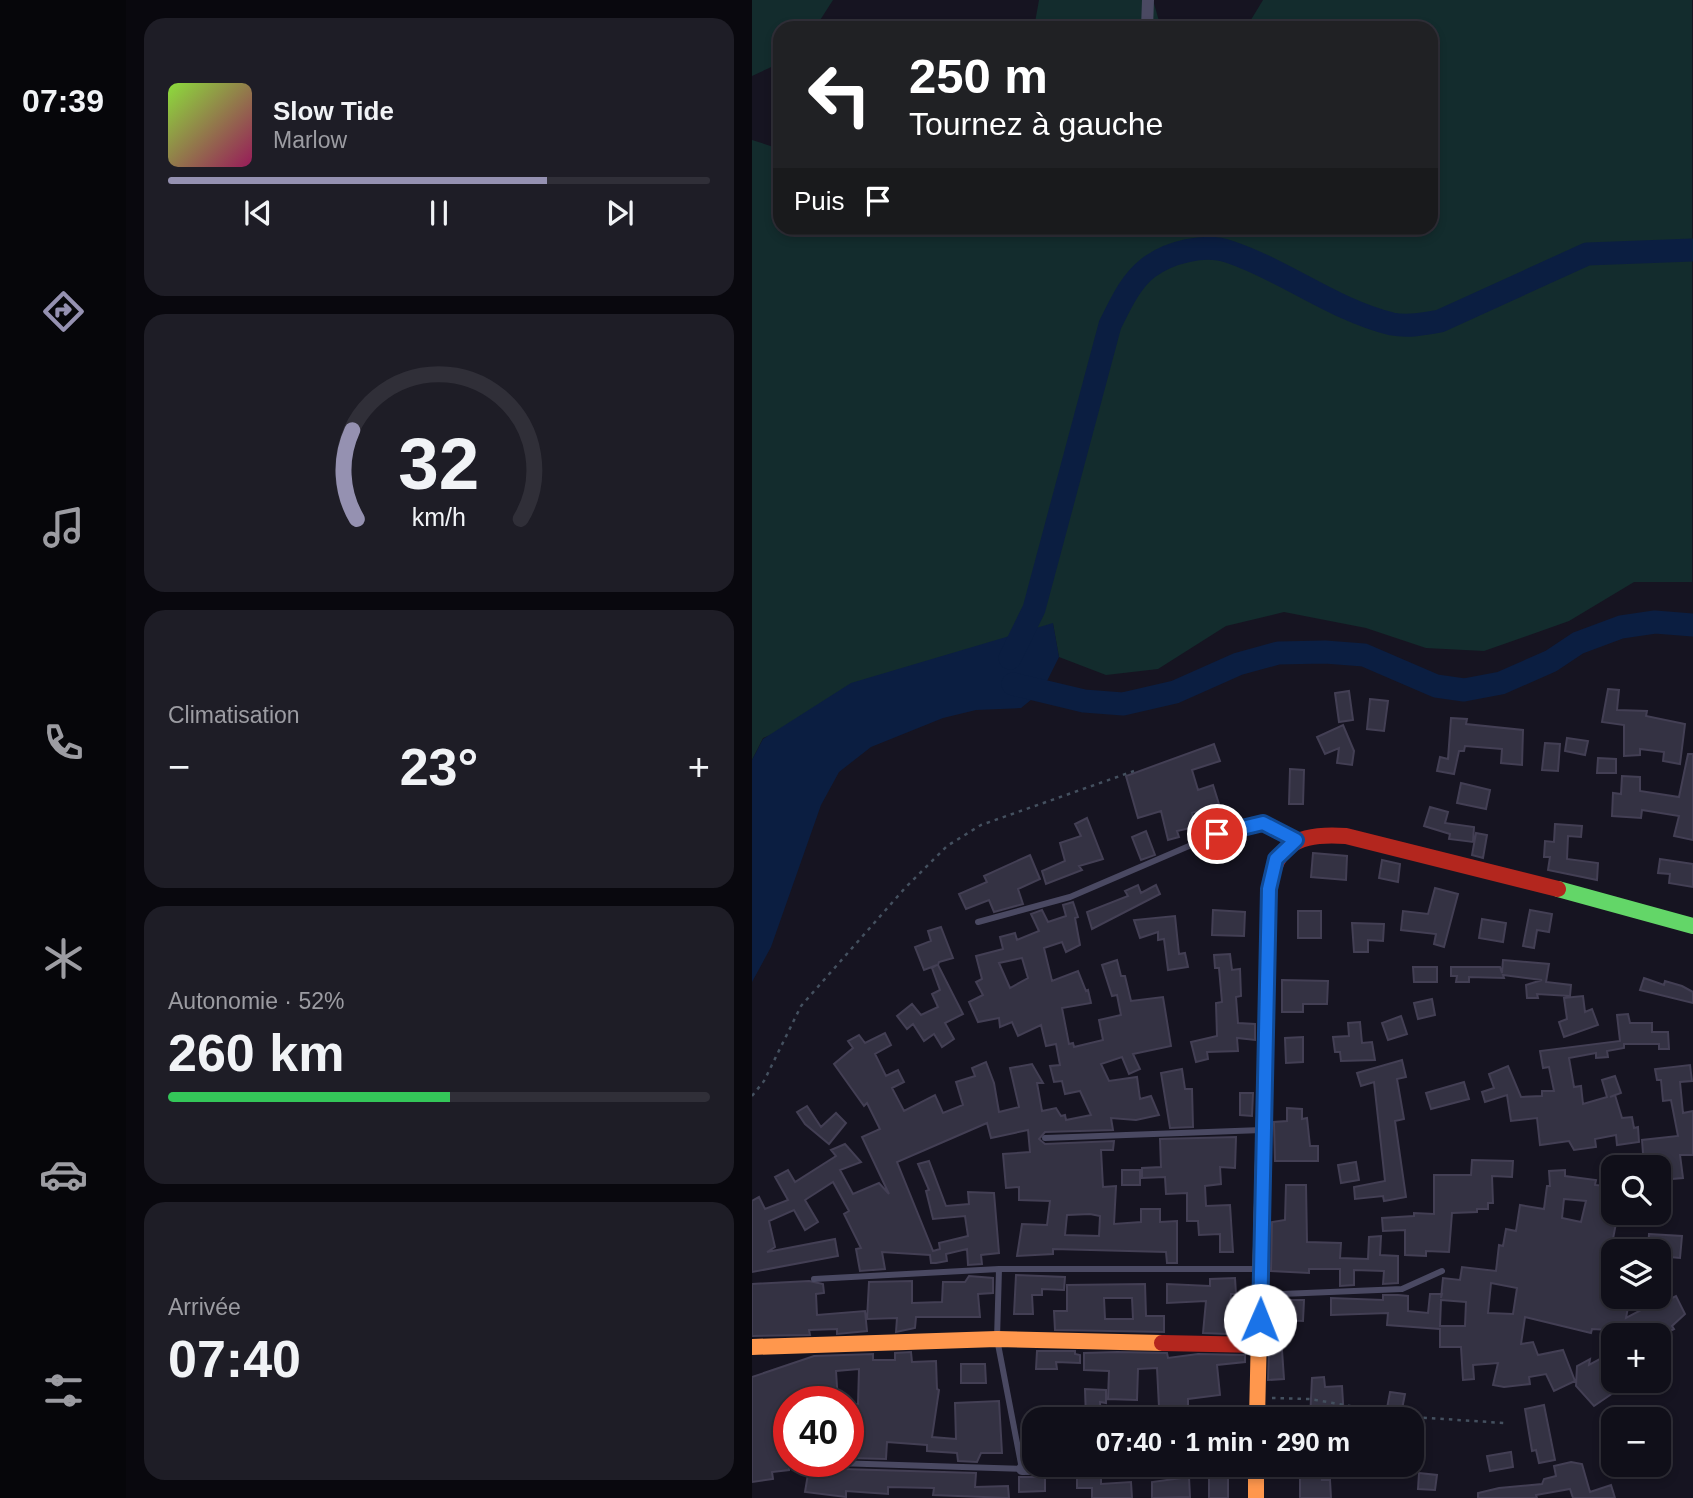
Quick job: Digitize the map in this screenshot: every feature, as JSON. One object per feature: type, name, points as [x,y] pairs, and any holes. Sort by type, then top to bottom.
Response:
[{"type":"street","points":[[1146,21],[1148,0]]},
{"type":"street","points":[[1258,1407],[1269,889],[1276,859],[1296,840],[1318,834],[1370,841],[1692,926]]},
{"type":"street","points":[[752,1347],[996,1339],[1259,1345]]},
{"type":"street","points":[[1256,1477],[1256,1498]]},
{"type":"lane","points":[[978,922],[1070,897],[1217,834],[1263,823],[1296,840]]},
{"type":"lane","points":[[1045,1138],[1262,1130]]},
{"type":"lane","points":[[814,1279],[999,1269],[1261,1269]]},
{"type":"lane","points":[[864,1464],[1022,1469],[996,1339],[999,1269]]},
{"type":"lane","points":[[1260,1295],[1402,1289],[1442,1271]]},
{"type":"path","points":[[752,1096],[764,1081],[801,1006],[947,846],[981,825],[1134,771]]},
{"type":"path","points":[[1258,1398],[1310,1399],[1413,1417],[1504,1423]]},
{"type":"green space","points":[[752,0],[833,0],[820,21],[773,21],[773,66],[752,76]]},
{"type":"green space","points":[[1039,0],[1153,0],[1159,21],[1035,21]]},
{"type":"green space","points":[[1263,0],[1692,0],[1692,582],[1634,582],[1569,621],[1484,651],[1426,648],[1366,628],[1284,612],[1226,626],[1158,669],[1106,675],[1059,657],[1053,624],[763,738],[752,760],[752,140],[773,147],[773,235],[1438,235],[1438,21],[1250,21]]},
{"type":"water","points":[[1053,623],[1059,657],[1042,691],[1021,708],[976,710],[943,718],[871,747],[839,772],[821,805],[771,947],[752,982],[752,760],[763,739],[851,683]]},
{"type":"building","points":[[1608,689],[1619,690],[1617,710],[1647,711],[1646,716],[1685,724],[1680,764],[1663,761],[1664,752],[1640,749],[1640,755],[1624,756],[1624,725],[1602,722]]},
{"type":"building","points":[[1349,691],[1353,720],[1339,722],[1335,693]]},
{"type":"building","points":[[1370,699],[1388,701],[1384,731],[1367,729]]},
{"type":"building","points":[[1451,718],[1467,719],[1466,724],[1523,730],[1522,765],[1501,763],[1502,749],[1465,746],[1464,751],[1459,751],[1454,774],[1437,771],[1440,757],[1448,759]]},
{"type":"building","points":[[1343,725],[1354,751],[1352,765],[1337,763],[1339,748],[1325,754],[1317,737]]},
{"type":"building","points":[[1567,738],[1588,741],[1585,755],[1565,751]]},
{"type":"building","points":[[1545,743],[1560,744],[1558,771],[1542,770]]},
{"type":"building","points":[[1214,744],[1220,761],[1192,770],[1198,790],[1213,785],[1219,804],[1192,813],[1195,827],[1177,831],[1179,837],[1168,840],[1161,811],[1138,818],[1126,776]]},
{"type":"building","points":[[1688,754],[1693,754],[1693,840],[1674,836],[1679,816],[1642,810],[1641,818],[1612,816],[1613,793],[1621,794],[1622,776],[1640,777],[1640,791],[1679,797]]},
{"type":"building","points":[[1598,758],[1616,759],[1616,773],[1597,773]]},
{"type":"building","points":[[1290,769],[1304,770],[1303,804],[1289,804]]},
{"type":"building","points":[[1461,783],[1490,790],[1486,809],[1457,803]]},
{"type":"building","points":[[1430,807],[1448,812],[1445,823],[1474,827],[1473,842],[1449,839],[1450,834],[1424,826]]},
{"type":"building","points":[[1087,818],[1103,859],[1079,866],[1082,870],[1046,884],[1042,871],[1065,861],[1060,843],[1081,836],[1075,824]]},
{"type":"building","points":[[1555,824],[1582,826],[1581,837],[1568,836],[1567,859],[1598,863],[1597,880],[1548,870],[1550,857],[1544,857],[1545,841],[1554,842]]},
{"type":"building","points":[[1146,831],[1155,855],[1141,860],[1132,837]]},
{"type":"building","points":[[1476,833],[1487,835],[1483,858],[1472,855]]},
{"type":"building","points":[[1313,853],[1347,856],[1346,880],[1311,877]]},
{"type":"building","points":[[1030,855],[1040,879],[1018,889],[1023,904],[994,912],[989,900],[966,909],[959,894],[987,882],[984,876]]},
{"type":"building","points":[[1660,859],[1693,864],[1693,887],[1669,883],[1670,874],[1658,873]]},
{"type":"building","points":[[1382,860],[1400,864],[1398,882],[1379,878]]},
{"type":"building","points":[[1138,885],[1141,893],[1156,885],[1160,894],[1092,929],[1087,912],[1128,896],[1125,891]]},
{"type":"building","points":[[1435,888],[1458,894],[1444,947],[1434,944],[1436,934],[1401,930],[1403,911],[1428,914]]},
{"type":"building","points":[[1073,902],[1078,917],[1075,918],[1080,945],[1066,952],[1062,942],[1044,948],[1052,981],[1078,971],[1086,991],[1088,990],[1091,1003],[1062,1008],[1069,1044],[1073,1043],[1074,1047],[1103,1040],[1099,1020],[1121,1015],[1117,995],[1112,996],[1102,965],[1117,960],[1121,976],[1125,976],[1131,1001],[1163,997],[1171,1046],[1133,1054],[1140,1069],[1129,1074],[1122,1057],[1101,1064],[1109,1081],[1137,1077],[1140,1099],[1151,1096],[1159,1115],[1136,1120],[1111,1118],[1113,1130],[1045,1132],[1039,1139],[1045,1144],[1114,1141],[1113,1150],[1101,1150],[1103,1187],[1116,1186],[1114,1224],[1141,1222],[1141,1209],[1160,1209],[1160,1222],[1177,1221],[1177,1263],[1167,1263],[1166,1252],[1053,1249],[1053,1254],[1017,1256],[1022,1224],[1047,1225],[1050,1201],[1019,1200],[1019,1187],[1006,1188],[1003,1154],[1030,1152],[1028,1130],[991,1138],[987,1123],[897,1162],[933,1251],[940,1249],[939,1243],[968,1236],[965,1216],[933,1219],[926,1191],[929,1190],[918,1164],[929,1161],[946,1206],[969,1204],[968,1192],[994,1193],[999,1253],[981,1255],[982,1264],[968,1265],[967,1249],[946,1254],[947,1261],[936,1263],[931,1263],[930,1255],[882,1252],[885,1269],[860,1271],[856,1249],[861,1248],[844,1214],[849,1211],[833,1182],[805,1200],[818,1222],[805,1230],[794,1210],[769,1221],[775,1247],[767,1252],[835,1239],[838,1256],[752,1272],[752,1201],[759,1197],[765,1209],[788,1200],[775,1177],[788,1170],[795,1182],[836,1156],[831,1150],[845,1144],[861,1162],[840,1170],[853,1194],[879,1183],[889,1194],[862,1137],[880,1129],[867,1103],[864,1106],[834,1064],[853,1048],[848,1041],[859,1035],[865,1043],[885,1033],[891,1045],[875,1054],[886,1076],[898,1070],[904,1082],[892,1088],[904,1111],[935,1095],[943,1113],[963,1105],[956,1082],[975,1076],[972,1068],[986,1062],[994,1083],[999,1112],[1019,1107],[1010,1068],[1032,1064],[1043,1083],[1037,1083],[1042,1111],[1056,1108],[1061,1116],[1065,1115],[1066,1120],[1091,1115],[1080,1091],[1065,1094],[1062,1081],[1054,1082],[1050,1066],[1060,1065],[1056,1044],[1046,1046],[1041,1025],[1018,1036],[1012,1022],[1000,1027],[999,1018],[978,1022],[969,1002],[983,995],[976,982],[982,979],[976,956],[1003,949],[1000,937],[1015,933],[1017,940],[1039,931],[1031,914],[1042,910],[1048,922],[1066,916],[1063,905]],"holes":[[[1022,958],[1028,978],[1010,988],[999,963]],[[1067,1215],[1100,1216],[1099,1236],[1065,1235]]]},
{"type":"building","points":[[1213,910],[1245,912],[1244,936],[1212,935]]},
{"type":"building","points":[[1530,910],[1552,914],[1549,932],[1537,930],[1534,948],[1523,946]]},
{"type":"building","points":[[1298,911],[1321,911],[1321,938],[1298,938]]},
{"type":"building","points":[[1175,916],[1179,954],[1185,953],[1188,967],[1168,970],[1164,939],[1158,940],[1158,932],[1140,938],[1134,920]]},
{"type":"building","points":[[1482,919],[1506,923],[1503,942],[1479,938]]},
{"type":"building","points":[[1352,923],[1384,924],[1383,941],[1368,940],[1368,952],[1354,952]]},
{"type":"building","points":[[941,927],[953,958],[939,962],[938,965],[963,1014],[945,1023],[954,1039],[942,1047],[934,1034],[924,1041],[913,1024],[907,1029],[897,1016],[912,1004],[921,1015],[938,1007],[932,994],[940,990],[932,968],[937,965],[924,970],[915,947],[931,941],[928,931]]},
{"type":"building","points":[[1230,954],[1232,970],[1240,969],[1241,996],[1236,997],[1238,1023],[1255,1024],[1255,1040],[1237,1038],[1238,1051],[1207,1052],[1208,1059],[1196,1062],[1191,1042],[1217,1036],[1216,1003],[1222,1002],[1219,968],[1215,968],[1214,955]]},
{"type":"building","points":[[1503,960],[1549,964],[1546,982],[1571,985],[1570,996],[1537,994],[1538,998],[1527,998],[1526,985],[1542,980],[1503,975],[1504,978],[1469,977],[1469,982],[1456,982],[1457,976],[1451,976],[1451,967],[1500,967],[1502,973]]},
{"type":"building","points":[[1413,967],[1437,967],[1437,982],[1414,982]]},
{"type":"building","points":[[1644,978],[1664,985],[1665,981],[1682,986],[1693,992],[1693,1003],[1640,990]]},
{"type":"building","points":[[1282,980],[1328,981],[1327,1004],[1303,1004],[1303,1012],[1282,1012]]},
{"type":"building","points":[[1583,996],[1585,1012],[1592,1009],[1598,1025],[1564,1037],[1559,1022],[1567,1019],[1564,998]]},
{"type":"building","points":[[1432,999],[1435,1015],[1418,1019],[1414,1003]]},
{"type":"building","points":[[1628,1014],[1630,1023],[1652,1023],[1652,1032],[1668,1032],[1669,1049],[1659,1049],[1659,1044],[1624,1044],[1624,1048],[1607,1051],[1608,1057],[1596,1058],[1596,1053],[1569,1058],[1574,1087],[1581,1086],[1583,1104],[1607,1097],[1602,1080],[1615,1076],[1621,1093],[1615,1095],[1622,1118],[1632,1117],[1634,1128],[1638,1127],[1639,1142],[1617,1145],[1616,1135],[1595,1139],[1596,1147],[1574,1150],[1569,1141],[1540,1145],[1537,1118],[1511,1121],[1507,1095],[1485,1102],[1482,1092],[1494,1088],[1489,1074],[1508,1066],[1521,1097],[1542,1096],[1542,1091],[1554,1091],[1549,1067],[1543,1068],[1540,1051],[1620,1041],[1617,1015]]},
{"type":"building","points":[[1401,1016],[1407,1034],[1388,1040],[1382,1023]]},
{"type":"building","points":[[1360,1022],[1362,1043],[1372,1042],[1375,1060],[1341,1061],[1340,1052],[1335,1052],[1333,1037],[1349,1036],[1348,1023]]},
{"type":"building","points":[[1303,1037],[1303,1062],[1286,1063],[1285,1038]]},
{"type":"building","points":[[1402,1060],[1406,1077],[1397,1079],[1404,1119],[1395,1121],[1406,1197],[1384,1201],[1383,1196],[1355,1199],[1354,1187],[1385,1181],[1374,1082],[1361,1086],[1357,1073]]},
{"type":"building","points":[[1690,1065],[1692,1081],[1680,1082],[1683,1113],[1693,1111],[1693,1155],[1680,1155],[1683,1178],[1672,1179],[1672,1203],[1671,1155],[1643,1155],[1642,1140],[1678,1136],[1671,1100],[1663,1101],[1661,1080],[1657,1080],[1655,1069]]},
{"type":"building","points":[[1182,1069],[1185,1089],[1192,1089],[1193,1127],[1170,1128],[1161,1073]]},
{"type":"building","points":[[1464,1082],[1469,1099],[1431,1109],[1426,1093]]},
{"type":"building","points":[[1240,1093],[1253,1093],[1252,1116],[1240,1115]]},
{"type":"building","points":[[807,1106],[821,1127],[836,1113],[846,1123],[829,1144],[805,1124],[797,1112]]},
{"type":"building","points":[[1287,1108],[1302,1109],[1302,1119],[1307,1118],[1310,1146],[1318,1146],[1318,1161],[1275,1161],[1274,1122],[1287,1121]]},
{"type":"building","points":[[1236,1137],[1235,1168],[1220,1167],[1221,1184],[1205,1186],[1206,1206],[1230,1205],[1233,1252],[1220,1252],[1220,1234],[1199,1235],[1198,1221],[1187,1221],[1187,1193],[1166,1194],[1165,1177],[1142,1178],[1142,1168],[1161,1167],[1160,1139]]},
{"type":"building","points":[[1472,1160],[1513,1161],[1512,1177],[1492,1176],[1493,1203],[1488,1203],[1488,1209],[1452,1213],[1449,1252],[1426,1251],[1426,1256],[1405,1255],[1405,1230],[1383,1231],[1382,1218],[1414,1216],[1414,1213],[1434,1214],[1434,1175],[1471,1175]]},
{"type":"building","points":[[1356,1162],[1359,1180],[1341,1183],[1338,1165]]},
{"type":"building","points":[[1122,1170],[1140,1170],[1140,1185],[1122,1185]]},
{"type":"building","points":[[1565,1170],[1565,1176],[1596,1180],[1595,1185],[1601,1186],[1601,1225],[1616,1225],[1613,1239],[1601,1239],[1601,1309],[1628,1309],[1626,1318],[1643,1309],[1671,1309],[1671,1298],[1676,1296],[1685,1314],[1672,1326],[1674,1329],[1671,1330],[1671,1323],[1601,1323],[1601,1330],[1592,1329],[1591,1333],[1525,1317],[1521,1344],[1533,1342],[1538,1355],[1563,1350],[1575,1381],[1554,1391],[1546,1374],[1529,1377],[1530,1384],[1504,1387],[1493,1385],[1498,1363],[1473,1365],[1474,1379],[1463,1380],[1461,1347],[1440,1347],[1440,1329],[1387,1325],[1388,1313],[1331,1315],[1331,1298],[1383,1300],[1383,1295],[1408,1296],[1408,1311],[1428,1313],[1430,1294],[1441,1294],[1443,1278],[1460,1280],[1462,1267],[1496,1271],[1499,1245],[1503,1246],[1506,1229],[1516,1231],[1520,1205],[1544,1209],[1547,1186],[1550,1186],[1549,1171]],"holes":[[[1564,1199],[1586,1201],[1581,1222],[1562,1218]],[[1491,1283],[1517,1288],[1513,1314],[1488,1313]],[[1441,1300],[1466,1302],[1465,1326],[1440,1326]]]},
{"type":"building","points":[[1286,1185],[1306,1185],[1307,1242],[1341,1243],[1340,1258],[1368,1259],[1369,1237],[1381,1236],[1380,1255],[1398,1256],[1398,1283],[1383,1284],[1384,1271],[1354,1270],[1354,1285],[1340,1286],[1340,1269],[1309,1269],[1309,1273],[1271,1271],[1272,1222],[1285,1220]]},
{"type":"building","points":[[1649,1234],[1682,1236],[1680,1258],[1671,1257],[1671,1239],[1649,1239]]},
{"type":"building","points":[[1016,1275],[1065,1277],[1064,1290],[1042,1289],[1042,1295],[1032,1295],[1033,1314],[1014,1314]]},
{"type":"building","points":[[969,1276],[993,1278],[993,1293],[978,1294],[980,1317],[916,1317],[915,1328],[896,1332],[897,1318],[867,1319],[869,1282],[912,1281],[912,1303],[942,1302],[943,1282],[965,1282]]},
{"type":"building","points":[[1235,1278],[1236,1294],[1231,1294],[1227,1334],[1203,1333],[1206,1301],[1167,1303],[1167,1284],[1210,1286],[1210,1279]]},
{"type":"building","points":[[809,1281],[823,1284],[824,1293],[816,1294],[817,1315],[865,1311],[867,1331],[837,1334],[837,1329],[809,1330],[810,1335],[752,1336],[752,1284]]},
{"type":"building","points":[[1145,1284],[1146,1316],[1164,1316],[1164,1332],[1055,1330],[1054,1311],[1067,1311],[1067,1285]],"holes":[[[1104,1298],[1132,1298],[1133,1319],[1105,1319]]]},
{"type":"building","points":[[1280,1300],[1304,1300],[1303,1321],[1279,1320]]},
{"type":"building","points":[[1282,1350],[1284,1379],[1268,1380],[1269,1351]]},
{"type":"building","points":[[1037,1351],[1075,1351],[1075,1354],[1080,1355],[1080,1363],[1056,1362],[1057,1369],[1036,1369]]},
{"type":"building","points":[[911,1352],[912,1362],[936,1361],[939,1390],[932,1437],[956,1439],[955,1403],[999,1401],[1002,1453],[981,1453],[977,1462],[958,1461],[957,1453],[927,1451],[927,1445],[887,1442],[886,1459],[864,1458],[864,1386],[859,1386],[859,1369],[836,1371],[837,1386],[773,1386],[773,1479],[752,1482],[752,1377],[814,1356],[873,1354],[873,1360],[895,1360],[895,1353]]},
{"type":"building","points":[[1084,1353],[1167,1353],[1168,1358],[1198,1354],[1245,1355],[1245,1362],[1217,1365],[1220,1395],[1188,1399],[1188,1406],[1159,1407],[1157,1368],[1138,1369],[1137,1400],[1108,1399],[1109,1371],[1084,1370]]},
{"type":"building","points":[[1601,1358],[1601,1393],[1613,1393],[1594,1406],[1576,1386],[1577,1366],[1590,1359],[1589,1365]]},
{"type":"building","points":[[961,1364],[985,1364],[986,1383],[961,1383]]},
{"type":"building","points":[[1324,1377],[1325,1387],[1342,1386],[1343,1407],[1311,1407],[1312,1378]]},
{"type":"building","points":[[1085,1389],[1106,1390],[1106,1403],[1100,1402],[1100,1407],[1086,1407]]},
{"type":"building","points":[[1390,1392],[1405,1394],[1402,1407],[1387,1407]]},
{"type":"building","points":[[1544,1405],[1555,1460],[1539,1463],[1536,1450],[1532,1451],[1525,1409]]},
{"type":"building","points":[[1511,1452],[1513,1467],[1490,1471],[1487,1456]]},
{"type":"building","points":[[1571,1462],[1582,1464],[1590,1492],[1611,1485],[1615,1498],[1573,1498],[1570,1489],[1536,1495],[1537,1498],[1478,1498],[1478,1493],[1499,1488],[1542,1484],[1544,1479],[1556,1476],[1554,1466]]},
{"type":"building","points":[[864,1470],[976,1473],[975,1487],[1008,1486],[1009,1498],[933,1495],[934,1488],[888,1487],[888,1494],[846,1491],[846,1497],[805,1492],[808,1477],[864,1477]]},
{"type":"building","points":[[1424,1474],[1437,1475],[1435,1490],[1418,1489],[1419,1477],[1424,1477]]},
{"type":"building","points":[[1019,1477],[1045,1477],[1045,1491],[1019,1492]]},
{"type":"building","points":[[1077,1477],[1101,1477],[1101,1484],[1131,1482],[1132,1498],[1092,1498],[1092,1488],[1077,1488]]},
{"type":"building","points":[[1189,1477],[1190,1497],[1152,1498],[1152,1482]]},
{"type":"building","points":[[1209,1477],[1228,1477],[1228,1498],[1209,1498]]},
{"type":"building","points":[[1300,1477],[1322,1477],[1322,1480],[1330,1480],[1331,1498],[1300,1498]]},
{"type":"waterway","points":[[1010,658],[1034,609],[1110,325],[1131,287],[1157,262],[1187,251],[1220,249],[1271,269],[1350,310],[1392,324],[1410,325],[1440,321],[1587,254],[1693,250]]},
{"type":"waterway","points":[[1013,684],[1084,701],[1123,704],[1175,692],[1238,664],[1278,653],[1325,652],[1364,655],[1436,686],[1464,690],[1501,683],[1551,661],[1578,643],[1621,627],[1655,622],[1693,625]]},
{"type":"traffic: fast","points":[[1558,889],[1693,926]]},
{"type":"traffic: slow","points":[[1257,1407],[1269,900]]},
{"type":"traffic: slow","points":[[752,1347],[997,1339],[1162,1343]]},
{"type":"traffic: slow","points":[[1256,1477],[1256,1498]]},
{"type":"traffic: jam","points":[[1269,900],[1274,867],[1289,846],[1300,840],[1328,835],[1346,836],[1558,889]]},
{"type":"traffic: jam","points":[[1162,1343],[1259,1345]]},
{"type":"route","points":[[1217,834],[1263,823],[1296,840],[1276,859],[1269,889],[1260,1320]]}]
